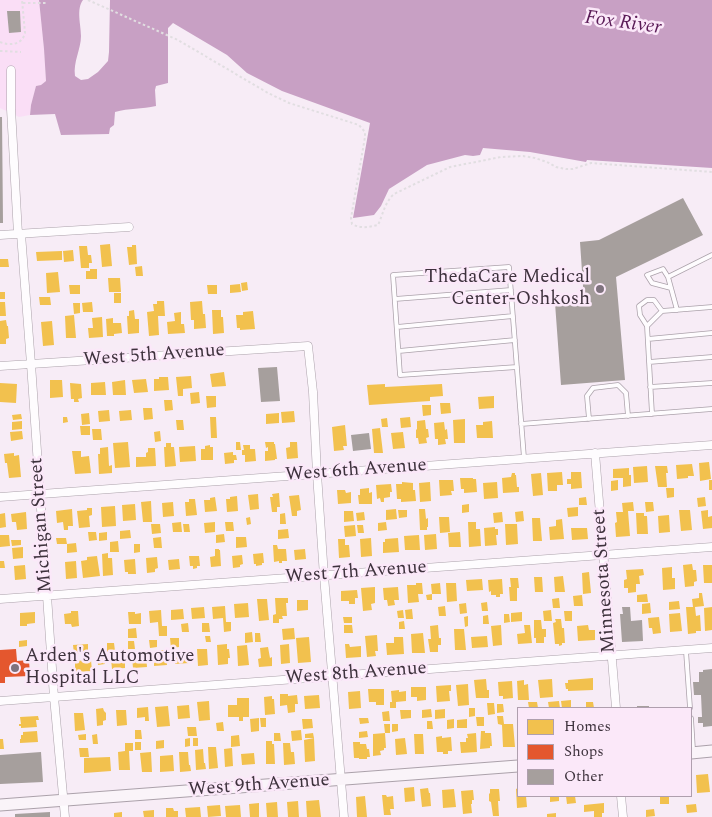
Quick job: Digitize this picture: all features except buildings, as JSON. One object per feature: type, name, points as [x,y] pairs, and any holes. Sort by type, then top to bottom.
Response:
[{"type":"main road","points":[[692,753],[712,751]]},
{"type":"main road","name":"West 9th Avenue","points":[[0,806],[517,766]]},
{"type":"street","name":"Michigan Street","points":[[11,70],[11,109],[32,364],[54,696],[66,817]]},
{"type":"street","points":[[0,235],[129,227]]},
{"type":"street","name":"West 5th Avenue","points":[[0,366],[308,346],[313,392],[317,474]]},
{"type":"street","name":"West 6th Avenue","points":[[0,497],[712,445]]},
{"type":"street","name":"Minnesota Street","points":[[595,453],[616,707]]},
{"type":"street","points":[[317,474],[344,817]]},
{"type":"street","name":"West 7th Avenue","points":[[0,599],[712,547]]},
{"type":"street","name":"West 8th Avenue","points":[[0,701],[712,648]]},
{"type":"street","points":[[621,797],[623,817]]},
{"type":"lane","points":[[668,277],[712,255]]},
{"type":"lane","points":[[517,367],[400,375],[393,275],[509,267],[515,340],[517,367],[521,424],[524,458]]},
{"type":"lane","points":[[671,288],[652,283],[648,275],[663,269],[668,277],[671,288],[677,310]]},
{"type":"lane","points":[[395,300],[511,290]]},
{"type":"lane","points":[[652,414],[647,326],[640,315],[639,306],[647,300],[654,300],[662,311]]},
{"type":"lane","points":[[647,326],[662,311],[712,308]]},
{"type":"lane","points":[[397,327],[513,316]]},
{"type":"lane","points":[[648,339],[712,333]]},
{"type":"lane","points":[[399,351],[515,340]]},
{"type":"lane","points":[[649,362],[712,357]]},
{"type":"lane","points":[[650,387],[712,383]]},
{"type":"lane","points":[[589,419],[587,396],[593,388],[618,385],[626,393],[628,416]]},
{"type":"lane","points":[[521,424],[712,409]]},
{"type":"lane","points":[[686,650],[690,707]]},
{"type":"path","points":[[88,0],[178,40],[268,93],[290,103],[354,123],[363,128],[365,137],[351,218],[352,224],[357,227],[378,225],[385,206],[394,194],[450,167],[501,157],[523,156],[535,158],[566,169],[573,169],[591,163],[608,166],[712,172]]},
{"type":"path","points":[[0,42],[8,45],[14,44],[24,38],[22,2],[48,3]]},
{"type":"path","points":[[0,51],[21,52]]},
{"type":"shaded area","points":[[0,0],[39,0],[46,81],[36,86],[30,115],[19,117],[0,108]]},
{"type":"water","name":"Fox River","points":[[39,0],[83,0],[79,12],[81,41],[75,71],[75,76],[81,80],[88,79],[98,72],[108,61],[110,0],[712,0],[712,168],[587,160],[586,162],[530,152],[483,148],[480,155],[465,155],[427,165],[389,189],[381,206],[374,215],[353,218],[370,123],[282,91],[247,73],[227,55],[173,23],[168,28],[168,83],[156,86],[156,106],[115,112],[114,125],[110,128],[109,134],[61,135],[55,114],[30,115],[36,86],[46,81]]},
{"type":"place","name":"ThedaCare Medical Center-Oshkosh","points":[[600,289]]},
{"type":"place","name":"Arden's Automotive Hospital LLC","points":[[15,668]]}]
